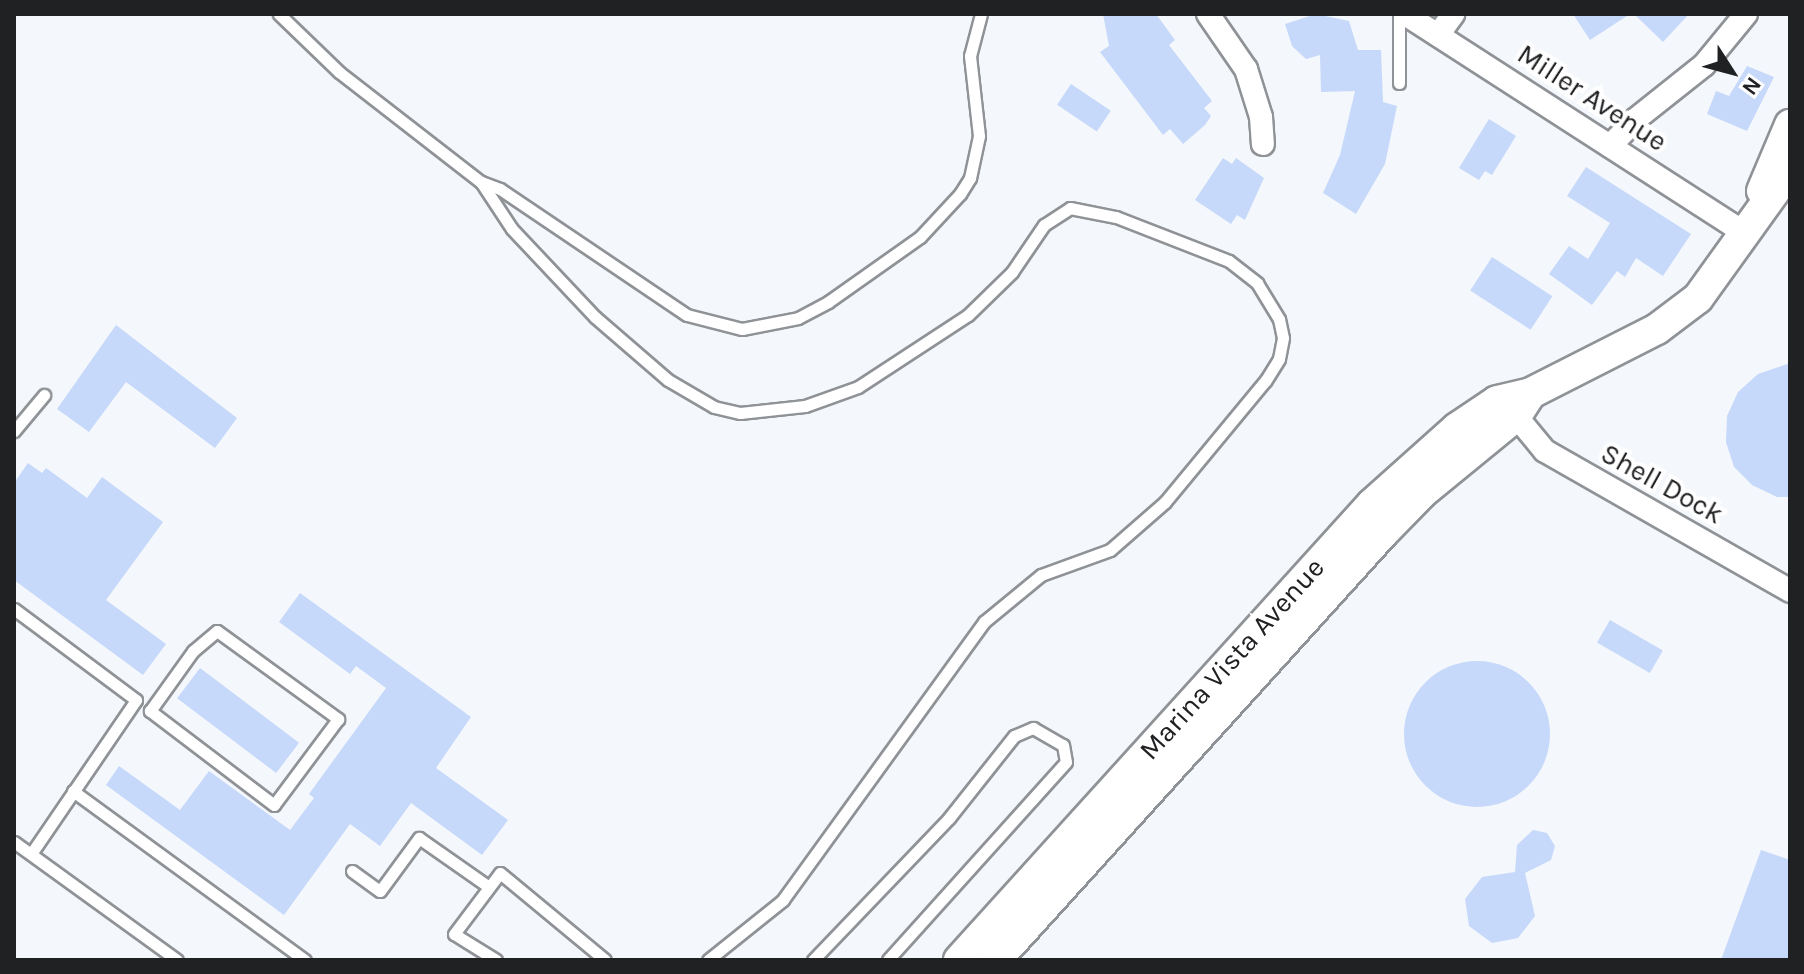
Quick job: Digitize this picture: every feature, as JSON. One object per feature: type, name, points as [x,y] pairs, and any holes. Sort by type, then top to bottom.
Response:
[{"type":"main road","points":[[1746,234],[1790,125]]},
{"type":"main road","name":"Marina Vista Avenue","points":[[996,960],[1422,493],[1524,405],[1657,329],[1698,298],[1790,170]]},
{"type":"main road","name":"Marina Vista Avenue","points":[[959,960],[1372,504],[1467,421],[1497,401],[1524,405]]},
{"type":"street","points":[[1208,14],[1246,69],[1261,117],[1263,144]]},
{"type":"street","name":"Miller Avenue","points":[[1402,14],[1746,234]]},
{"type":"street","points":[[1438,35],[1453,14]]},
{"type":"street","points":[[1610,146],[1636,119],[1704,65],[1746,14]]},
{"type":"street","name":"Shell Dock","points":[[1524,405],[1545,451],[1790,591]]},
{"type":"lane","points":[[279,14],[339,72],[481,182],[500,189],[687,315],[742,329],[798,318],[920,237],[970,178],[979,136],[970,56],[981,14]]},
{"type":"lane","points":[[1399,83],[1402,14]]},
{"type":"lane","points":[[481,182],[512,229],[605,326],[691,396],[740,413],[805,406],[858,387],[968,315],[1012,272],[1044,225],[1070,208],[1116,217],[1229,261],[1257,283],[1279,319],[1283,338],[1279,359],[1265,381],[1165,502],[1110,550],[1041,575],[984,622],[783,900],[708,960]]},
{"type":"lane","points":[[14,431],[44,395]]},
{"type":"lane","points":[[14,609],[136,700],[31,854]]},
{"type":"lane","points":[[217,631],[338,719],[274,805],[169,730],[150,711],[193,651],[217,631]]},
{"type":"lane","points":[[813,960],[897,876],[1014,736],[1033,728],[1063,745],[1066,762],[888,960]]},
{"type":"lane","points":[[73,791],[305,960]]},
{"type":"lane","points":[[352,871],[380,891],[419,838],[489,887]]},
{"type":"lane","points":[[14,842],[177,960]]},
{"type":"lane","points":[[496,960],[454,934],[500,873],[605,960]]},
{"type":"building","points":[[1103,14],[1156,14],[1175,40],[1169,45],[1212,101],[1204,108],[1211,116],[1205,125],[1183,144],[1170,129],[1163,135],[1100,52],[1109,46]]},
{"type":"building","points":[[1316,14],[1349,21],[1358,50],[1381,50],[1383,102],[1397,106],[1385,164],[1356,214],[1323,193],[1340,155],[1355,91],[1321,92],[1320,55],[1306,59],[1292,46],[1285,24]]},
{"type":"building","points":[[1573,14],[1630,14],[1590,40]]},
{"type":"building","points":[[1634,14],[1689,14],[1663,42]]},
{"type":"building","points":[[1747,66],[1774,77],[1747,131],[1707,114],[1716,91],[1729,96]]},
{"type":"building","points":[[1071,84],[1111,111],[1097,132],[1057,105]]},
{"type":"building","points":[[1489,119],[1516,136],[1492,175],[1485,171],[1479,180],[1459,168]]},
{"type":"building","points":[[1223,158],[1232,164],[1236,158],[1264,178],[1245,220],[1237,215],[1231,224],[1195,200]]},
{"type":"building","points":[[1586,167],[1691,234],[1663,276],[1636,258],[1625,277],[1617,271],[1592,305],[1549,274],[1569,246],[1588,259],[1610,223],[1567,196]]},
{"type":"building","points":[[1492,257],[1552,296],[1531,330],[1470,291]]},
{"type":"building","points":[[116,325],[237,418],[215,448],[126,382],[89,432],[57,409]]},
{"type":"building","points":[[1790,363],[1790,497],[1777,497],[1752,485],[1734,467],[1726,442],[1727,416],[1738,392],[1758,374]]},
{"type":"building","points":[[28,463],[42,473],[46,468],[87,498],[102,477],[163,522],[106,600],[166,644],[143,675],[14,580],[14,483]]},
{"type":"building","points":[[300,593],[471,717],[436,768],[508,820],[482,855],[411,803],[380,846],[350,824],[284,915],[106,785],[119,766],[180,810],[209,771],[290,830],[314,798],[309,794],[386,688],[356,666],[350,674],[279,622]]},
{"type":"building","points":[[1610,620],[1663,651],[1650,673],[1597,643]]},
{"type":"building","points":[[1477,661],[1505,667],[1529,682],[1544,706],[1550,734],[1544,762],[1529,786],[1505,801],[1477,807],[1449,801],[1425,786],[1410,762],[1404,734],[1410,706],[1425,682],[1449,667]]},
{"type":"building","points":[[200,668],[299,743],[276,773],[177,698]]},
{"type":"building","points":[[1533,830],[1547,833],[1555,846],[1551,860],[1525,873],[1535,916],[1518,938],[1492,943],[1469,926],[1465,899],[1482,877],[1515,872],[1517,845]]},
{"type":"building","points":[[1761,850],[1790,860],[1790,960],[1721,960]]}]
